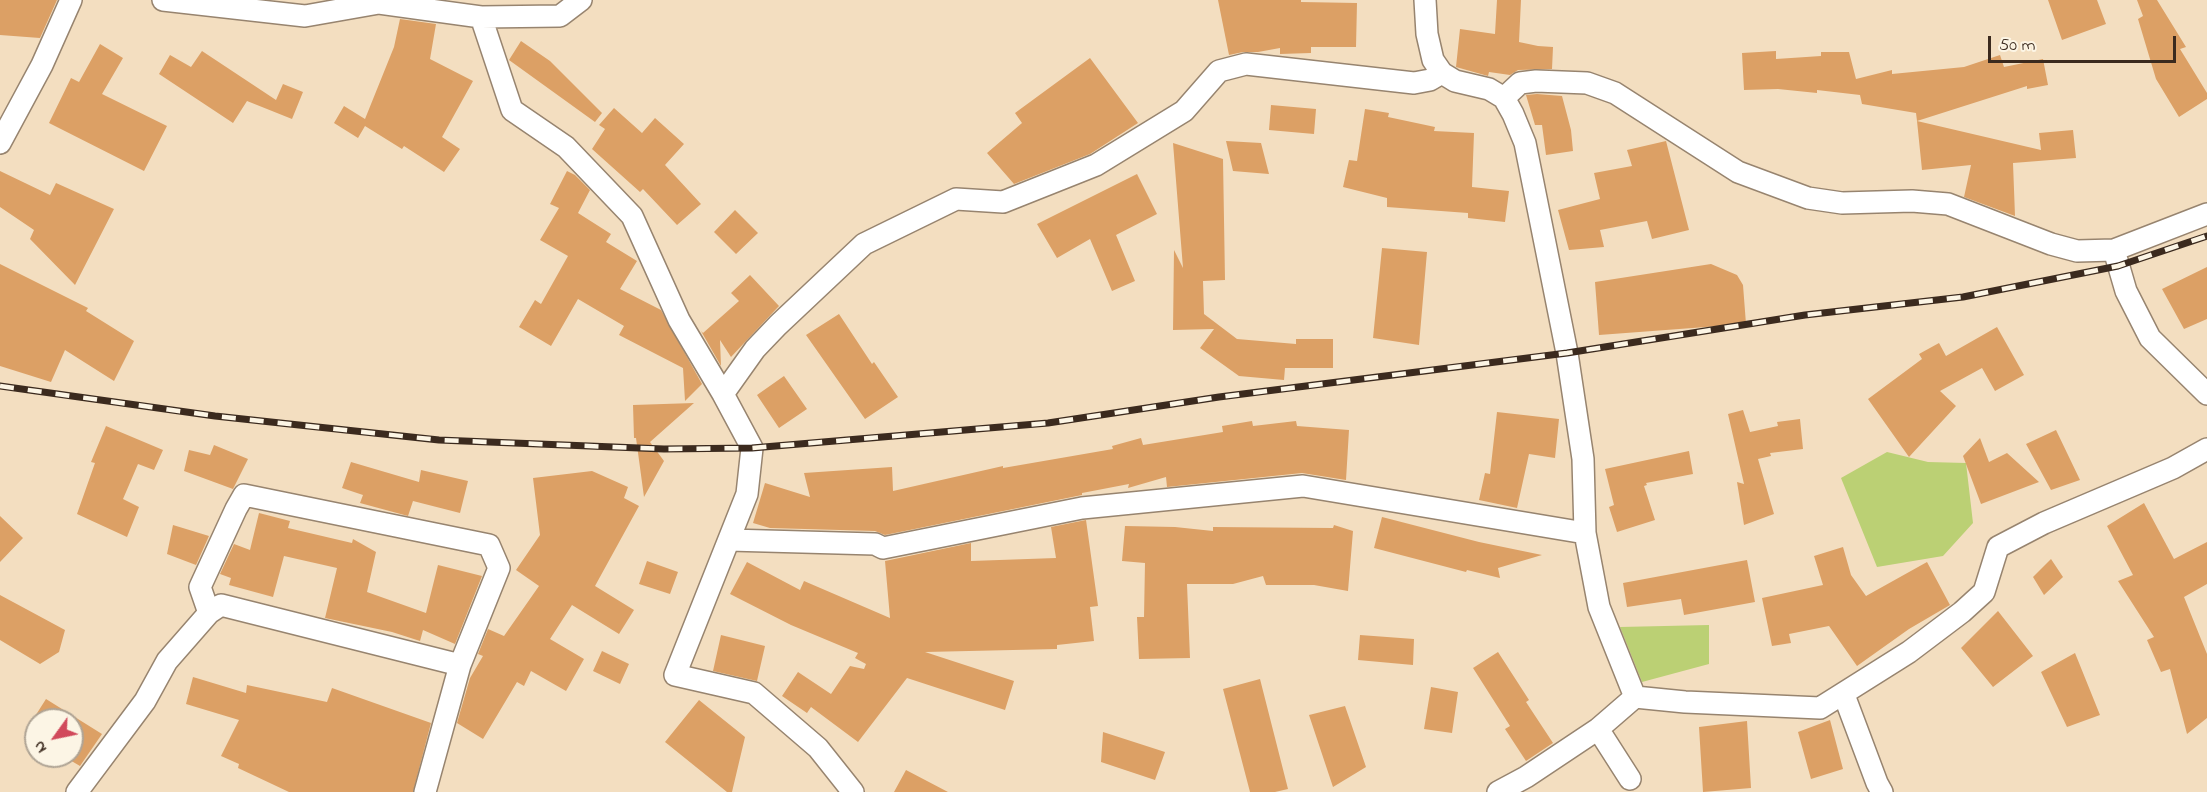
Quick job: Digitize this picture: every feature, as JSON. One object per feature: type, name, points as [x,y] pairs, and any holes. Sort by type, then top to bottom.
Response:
[{"type":"street","points":[[0,143],[42,65],[71,0]]},
{"type":"street","points":[[163,0],[304,16],[380,3],[481,17],[560,16],[581,0]]},
{"type":"street","points":[[1425,0],[1433,60],[1442,73],[1455,81],[1489,89],[1504,98],[1525,143],[1568,353],[1583,459],[1585,533],[1599,607],[1635,697]]},
{"type":"street","points":[[481,17],[512,110],[566,147],[632,216],[679,320],[752,448],[747,494],[675,675],[754,693],[818,748],[853,792]]},
{"type":"street","points":[[723,394],[755,349],[770,333],[864,244],[956,199],[1003,202],[1096,165],[1184,111],[1219,71],[1246,64],[1414,82],[1430,80],[1442,73]]},
{"type":"street","points":[[1504,98],[1520,83],[1536,81],[1587,83],[1615,93],[1738,172],[1808,198],[1842,203],[1912,201],[1948,204],[2051,244],[2077,251],[2114,250],[2207,214]]},
{"type":"street","points":[[2114,250],[2126,291],[2150,338],[2207,394]]},
{"type":"street","points":[[1498,792],[1526,777],[1598,729],[1635,697],[1685,702],[1820,708],[1909,652],[1970,605],[1984,591],[1998,547],[2044,522],[2173,468],[2207,449]]},
{"type":"street","points":[[729,540],[875,544],[883,548],[1082,508],[1303,486],[1585,533]]},
{"type":"street","points":[[209,613],[200,587],[244,495],[489,545],[498,568],[460,665],[425,792]]},
{"type":"street","points":[[77,792],[145,701],[167,661],[209,613],[221,605],[460,665]]},
{"type":"street","points":[[1844,694],[1882,792]]},
{"type":"street","points":[[1598,729],[1630,779]]},
{"type":"green space","points":[[1887,452],[1928,462],[1966,463],[1973,523],[1943,556],[1877,567],[1841,478]]},
{"type":"green space","points":[[1709,625],[1709,664],[1642,682],[1620,627]]},
{"type":"building","points":[[0,0],[57,0],[40,38],[0,35]]},
{"type":"building","points":[[1218,0],[1357,3],[1356,47],[1311,47],[1311,53],[1280,54],[1280,48],[1229,55]]},
{"type":"building","points":[[1497,0],[1521,0],[1519,42],[1553,47],[1552,69],[1518,70],[1510,75],[1489,72],[1488,76],[1456,67],[1460,29],[1495,34]]},
{"type":"building","points":[[2048,0],[2097,0],[2106,24],[2062,40]]},
{"type":"building","points":[[2137,0],[2157,0],[2186,47],[2180,49],[2207,93],[2207,99],[2179,117],[2156,79],[2138,19],[2143,16]]},
{"type":"building","points":[[400,19],[436,24],[430,59],[473,81],[442,137],[460,149],[444,172],[404,146],[402,149],[365,126],[358,138],[334,123],[344,106],[365,119],[394,47]]},
{"type":"building","points":[[521,41],[550,61],[602,113],[595,122],[509,60]]},
{"type":"building","points":[[100,44],[123,58],[102,94],[167,126],[144,171],[49,123],[71,78],[79,82]]},
{"type":"building","points":[[202,51],[276,100],[283,84],[303,92],[292,119],[247,101],[233,123],[159,74],[170,55],[191,67]]},
{"type":"building","points":[[1776,51],[1776,59],[1821,56],[1821,52],[1849,52],[1856,79],[1892,70],[1892,74],[1964,67],[2000,55],[2004,67],[2043,59],[2048,85],[2027,89],[2027,86],[1917,121],[1916,113],[1862,104],[1860,95],[1817,90],[1817,93],[1778,89],[1744,90],[1742,53]]},
{"type":"building","points":[[1090,58],[1138,123],[1090,154],[1014,184],[987,153],[1022,123],[1015,113]]},
{"type":"building","points":[[1526,95],[1562,96],[1571,130],[1573,151],[1546,155],[1542,125],[1535,125]]},
{"type":"building","points":[[1271,105],[1316,109],[1314,134],[1269,130]]},
{"type":"building","points":[[614,108],[642,133],[655,118],[684,144],[665,165],[701,204],[677,225],[643,189],[640,192],[592,149],[605,129],[599,125]]},
{"type":"building","points":[[1365,109],[1389,113],[1388,117],[1435,127],[1434,131],[1474,133],[1472,187],[1509,191],[1505,222],[1468,218],[1468,213],[1387,207],[1387,198],[1343,187],[1349,160],[1357,161]]},
{"type":"building","points":[[1917,121],[2041,150],[2039,133],[2073,130],[2076,158],[2013,163],[2015,216],[1964,197],[1971,165],[1922,170]]},
{"type":"building","points":[[1226,141],[1261,143],[1269,174],[1233,171]]},
{"type":"building","points":[[1666,141],[1689,230],[1652,239],[1647,221],[1600,230],[1604,247],[1569,250],[1558,210],[1600,199],[1594,173],[1632,166],[1627,150]]},
{"type":"building","points":[[1173,143],[1223,159],[1225,280],[1203,281],[1204,314],[1237,339],[1296,344],[1296,339],[1333,339],[1333,368],[1285,368],[1284,380],[1239,376],[1200,348],[1214,329],[1173,330],[1174,250],[1183,268]]},
{"type":"building","points":[[0,171],[50,195],[56,183],[114,209],[75,285],[30,239],[34,230],[0,207]]},
{"type":"building","points":[[567,171],[575,175],[590,190],[578,213],[611,234],[606,242],[637,261],[620,289],[661,310],[702,384],[685,401],[683,368],[619,335],[624,326],[578,299],[551,346],[519,327],[535,300],[541,304],[568,256],[540,240],[559,208],[550,204]]},
{"type":"building","points":[[1137,174],[1157,214],[1116,235],[1135,281],[1112,291],[1090,239],[1057,258],[1037,224]]},
{"type":"building","points":[[735,210],[758,233],[736,254],[714,232]]},
{"type":"building","points":[[1382,248],[1427,252],[1419,345],[1373,338]]},
{"type":"building","points":[[0,264],[88,308],[86,311],[134,341],[114,381],[65,350],[51,382],[0,366]]},
{"type":"building","points":[[1711,264],[1737,275],[1743,285],[1746,324],[1599,335],[1595,282]]},
{"type":"building","points":[[2207,267],[2207,319],[2184,329],[2162,289]]},
{"type":"building","points":[[750,275],[779,306],[731,357],[720,340],[721,366],[701,331],[703,333],[739,301],[731,293]]},
{"type":"building","points":[[839,314],[872,364],[874,362],[898,397],[865,419],[806,335]]},
{"type":"building","points":[[1997,327],[2024,375],[1995,391],[1982,368],[1940,391],[1956,406],[1909,457],[1868,399],[1922,359],[1919,354],[1939,343],[1946,356]]},
{"type":"building","points":[[784,376],[807,409],[779,428],[757,395]]},
{"type":"building","points":[[694,403],[650,442],[664,461],[644,497],[636,438],[634,438],[633,405]]},
{"type":"building","points":[[1743,410],[1750,432],[1778,426],[1777,422],[1800,419],[1803,449],[1770,453],[1771,456],[1758,459],[1774,514],[1744,525],[1737,482],[1744,484],[1728,414]]},
{"type":"building","points":[[1497,412],[1559,419],[1555,458],[1529,454],[1517,508],[1479,500],[1485,473],[1490,474]]},
{"type":"building","points":[[1252,421],[1253,426],[1296,421],[1297,426],[1349,430],[1346,480],[1302,473],[1167,487],[1166,477],[1128,488],[1129,484],[885,535],[875,531],[770,528],[753,523],[765,483],[810,497],[804,473],[892,467],[893,491],[1003,466],[1003,468],[1113,449],[1112,446],[1141,438],[1143,445],[1223,432],[1222,426]]},
{"type":"building","points":[[106,426],[163,450],[154,470],[138,464],[123,499],[139,507],[127,537],[77,514],[95,463],[91,462]]},
{"type":"building","points":[[2056,430],[2080,480],[2051,490],[2026,444]]},
{"type":"building","points":[[1980,438],[1989,462],[2007,453],[2039,482],[1981,504],[1963,456]]},
{"type":"building","points":[[214,445],[248,459],[233,489],[184,471],[189,450],[210,455]]},
{"type":"building","points":[[1689,451],[1693,474],[1646,483],[1647,485],[1644,486],[1655,520],[1617,532],[1609,507],[1614,505],[1605,469]]},
{"type":"building","points":[[351,462],[419,482],[421,470],[468,481],[460,513],[413,501],[408,516],[360,503],[363,495],[342,488]]},
{"type":"building","points":[[592,471],[628,487],[624,498],[639,506],[595,586],[634,610],[619,634],[572,605],[550,639],[584,659],[566,691],[531,671],[524,686],[517,682],[483,739],[457,723],[470,678],[483,656],[478,654],[488,629],[504,636],[539,586],[516,570],[540,535],[533,478]]},
{"type":"building","points":[[2144,503],[2174,559],[2207,542],[2207,584],[2184,597],[2207,654],[2207,718],[2187,734],[2170,669],[2161,672],[2147,640],[2154,637],[2118,581],[2133,575],[2107,526]]},
{"type":"building","points":[[259,513],[290,521],[288,528],[352,543],[353,539],[376,552],[367,592],[426,613],[438,565],[482,576],[455,644],[423,630],[420,641],[392,632],[325,618],[337,568],[284,556],[273,597],[229,585],[231,578],[220,574],[234,544],[250,550]]},
{"type":"building","points":[[0,516],[23,538],[0,562]]},
{"type":"building","points":[[1382,517],[1479,542],[1542,555],[1498,568],[1500,578],[1467,570],[1466,572],[1374,548]]},
{"type":"building","points":[[1086,520],[1098,606],[1090,607],[1094,641],[1057,645],[1057,649],[925,652],[1014,681],[1005,710],[907,678],[858,742],[811,707],[807,713],[782,696],[798,672],[831,694],[850,666],[864,669],[866,664],[855,658],[858,653],[791,625],[730,594],[747,562],[800,590],[804,581],[890,618],[885,561],[971,543],[971,561],[1056,558],[1051,527]]},
{"type":"building","points":[[173,525],[209,536],[196,565],[167,554]]},
{"type":"building","points":[[1334,525],[1353,531],[1348,591],[1314,585],[1266,585],[1263,576],[1233,584],[1187,584],[1190,658],[1139,659],[1137,617],[1144,617],[1145,563],[1122,561],[1125,526],[1175,527],[1213,531],[1213,527],[1333,528]]},
{"type":"building","points":[[1843,547],[1851,575],[1866,596],[1927,562],[1950,605],[1909,629],[1857,666],[1829,626],[1789,634],[1791,643],[1772,646],[1762,598],[1823,585],[1814,556]]},
{"type":"building","points":[[2051,559],[2063,577],[2044,595],[2033,577]]},
{"type":"building","points":[[1747,560],[1755,602],[1684,615],[1681,599],[1627,607],[1623,583]]},
{"type":"building","points":[[647,561],[678,572],[670,594],[639,584]]},
{"type":"building","points":[[0,595],[65,630],[59,652],[40,664],[0,640]]},
{"type":"building","points":[[1998,611],[2033,656],[1993,687],[1961,648]]},
{"type":"building","points":[[721,635],[765,646],[757,681],[713,671]]},
{"type":"building","points":[[1360,635],[1414,639],[1413,665],[1358,660]]},
{"type":"building","points":[[602,651],[629,664],[620,684],[593,671]]},
{"type":"building","points":[[1498,652],[1529,700],[1526,702],[1553,743],[1526,761],[1505,729],[1510,726],[1473,668]]},
{"type":"building","points":[[2075,653],[2100,715],[2067,727],[2041,672]]},
{"type":"building","points":[[193,677],[246,693],[247,685],[327,702],[332,688],[431,723],[413,792],[289,792],[238,768],[239,764],[221,756],[239,720],[186,704]]},
{"type":"building","points":[[1260,679],[1288,789],[1275,792],[1250,792],[1223,689]]},
{"type":"building","points":[[1431,687],[1458,692],[1452,733],[1424,729]]},
{"type":"building","points":[[46,699],[60,708],[40,708]]},
{"type":"building","points":[[699,700],[745,737],[732,792],[727,792],[665,742]]},
{"type":"building","points":[[1345,706],[1366,767],[1333,787],[1309,715]]},
{"type":"building","points":[[1830,720],[1843,769],[1811,779],[1798,732]]},
{"type":"building","points":[[1747,721],[1751,788],[1703,792],[1699,727]]},
{"type":"building","points":[[84,723],[102,734],[84,760]]},
{"type":"building","points":[[1103,732],[1165,752],[1155,780],[1101,762]]},
{"type":"building","points":[[906,770],[948,792],[894,792]]},
{"type":"railway","points":[[0,386],[215,416],[439,440],[664,449],[752,448],[1048,423],[1219,397],[1567,353],[1805,315],[1963,297],[2118,266],[2207,236]]}]
